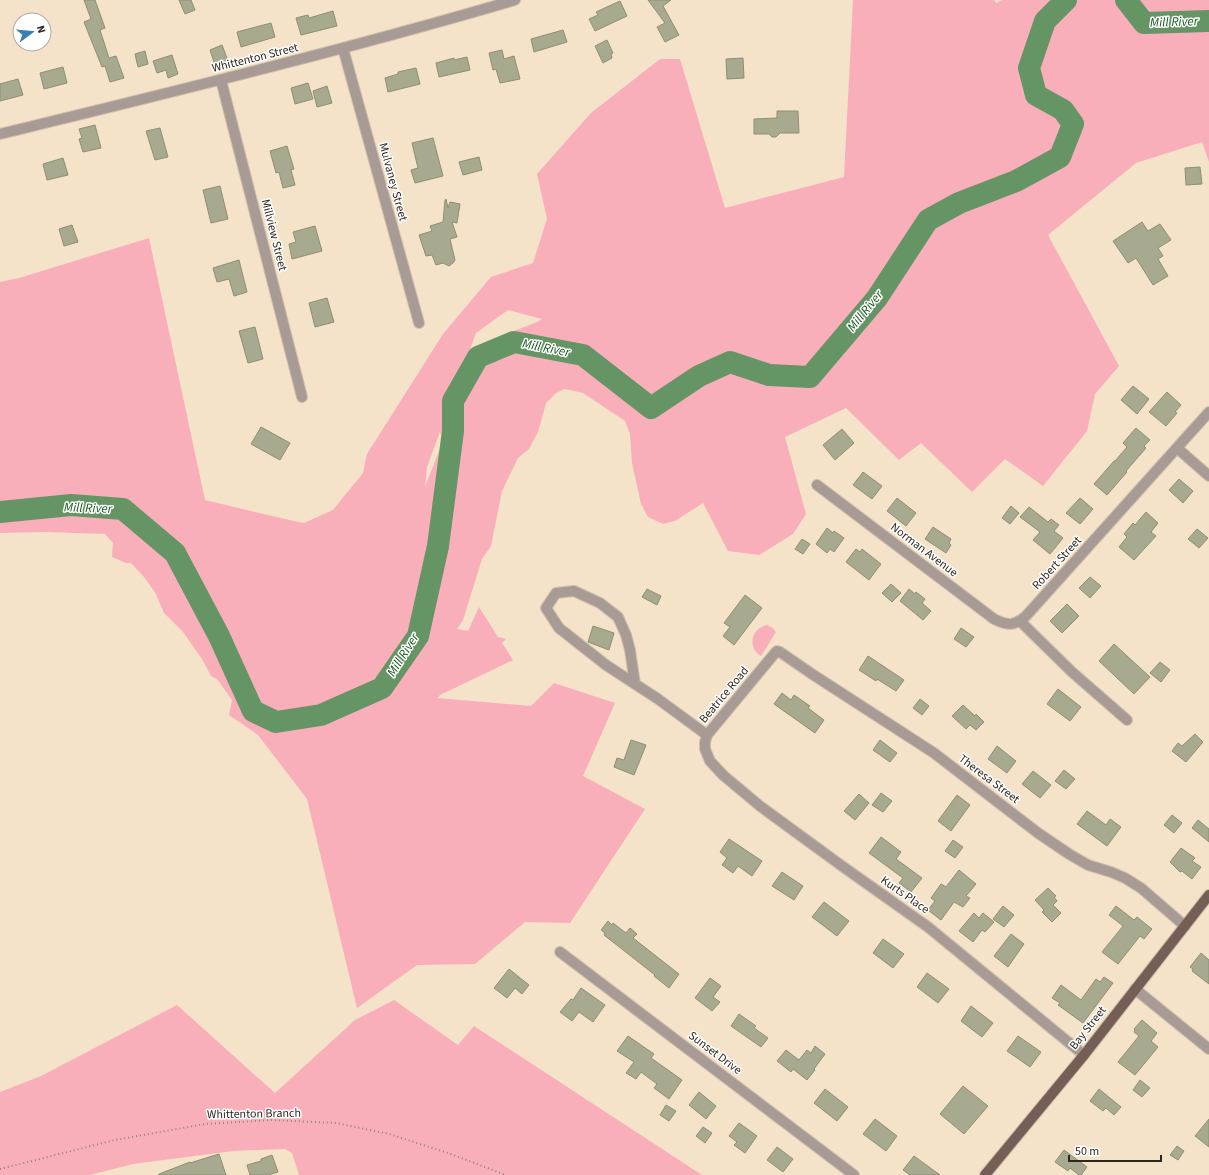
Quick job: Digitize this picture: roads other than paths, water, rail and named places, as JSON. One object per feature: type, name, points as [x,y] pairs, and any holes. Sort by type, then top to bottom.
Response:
[{"type":"main road","name":"Bay Street","points":[[985,1175],[1084,1055],[1209,895]]},
{"type":"street","name":"Whittenton Street","points":[[0,134],[221,80],[452,19],[515,0]]},
{"type":"street","name":"Mulvaney Street","points":[[343,48],[419,323]]},
{"type":"street","name":"Millview Street","points":[[221,80],[302,397]]},
{"type":"street","name":"Robert Street","points":[[1020,621],[1030,612],[1209,412]]},
{"type":"street","points":[[1177,448],[1209,476]]},
{"type":"street","name":"Norman Avenue","points":[[817,485],[994,619],[1004,624],[1013,624],[1020,621]]},
{"type":"street","points":[[635,684],[630,650],[626,635],[618,617],[600,603],[574,591],[556,593],[546,608],[559,628],[606,665],[635,684],[658,699],[708,735]]},
{"type":"street","points":[[1020,621],[1072,672],[1127,720]]},
{"type":"street","name":"Beatrice Road","points":[[710,761],[705,749],[705,742],[708,735],[777,651]]},
{"type":"street","name":"Theresa Street","points":[[777,651],[934,753],[1038,833],[1069,854],[1088,865],[1125,878],[1141,888],[1185,926]]},
{"type":"street","name":"Kurts Place","points":[[710,761],[723,776],[760,806],[928,927],[1084,1055]]},
{"type":"street","name":"Sunset Drive","points":[[560,952],[854,1175]]},
{"type":"street","points":[[1136,989],[1209,1049]]},
{"type":"waterway","name":"Mill River","points":[[0,512],[71,505],[123,509],[175,553],[219,636],[253,711],[276,722],[321,715],[382,688],[418,636],[438,546],[453,431],[453,401],[478,357],[514,342],[583,355],[651,408],[699,376],[730,362],[769,375],[810,377],[877,298],[928,220],[959,203],[1016,181],[1060,157],[1073,124],[1063,110],[1036,95],[1029,68],[1045,21],[1066,0]]},
{"type":"waterway","name":"Mill River","points":[[1126,0],[1144,23],[1209,21]]}]
